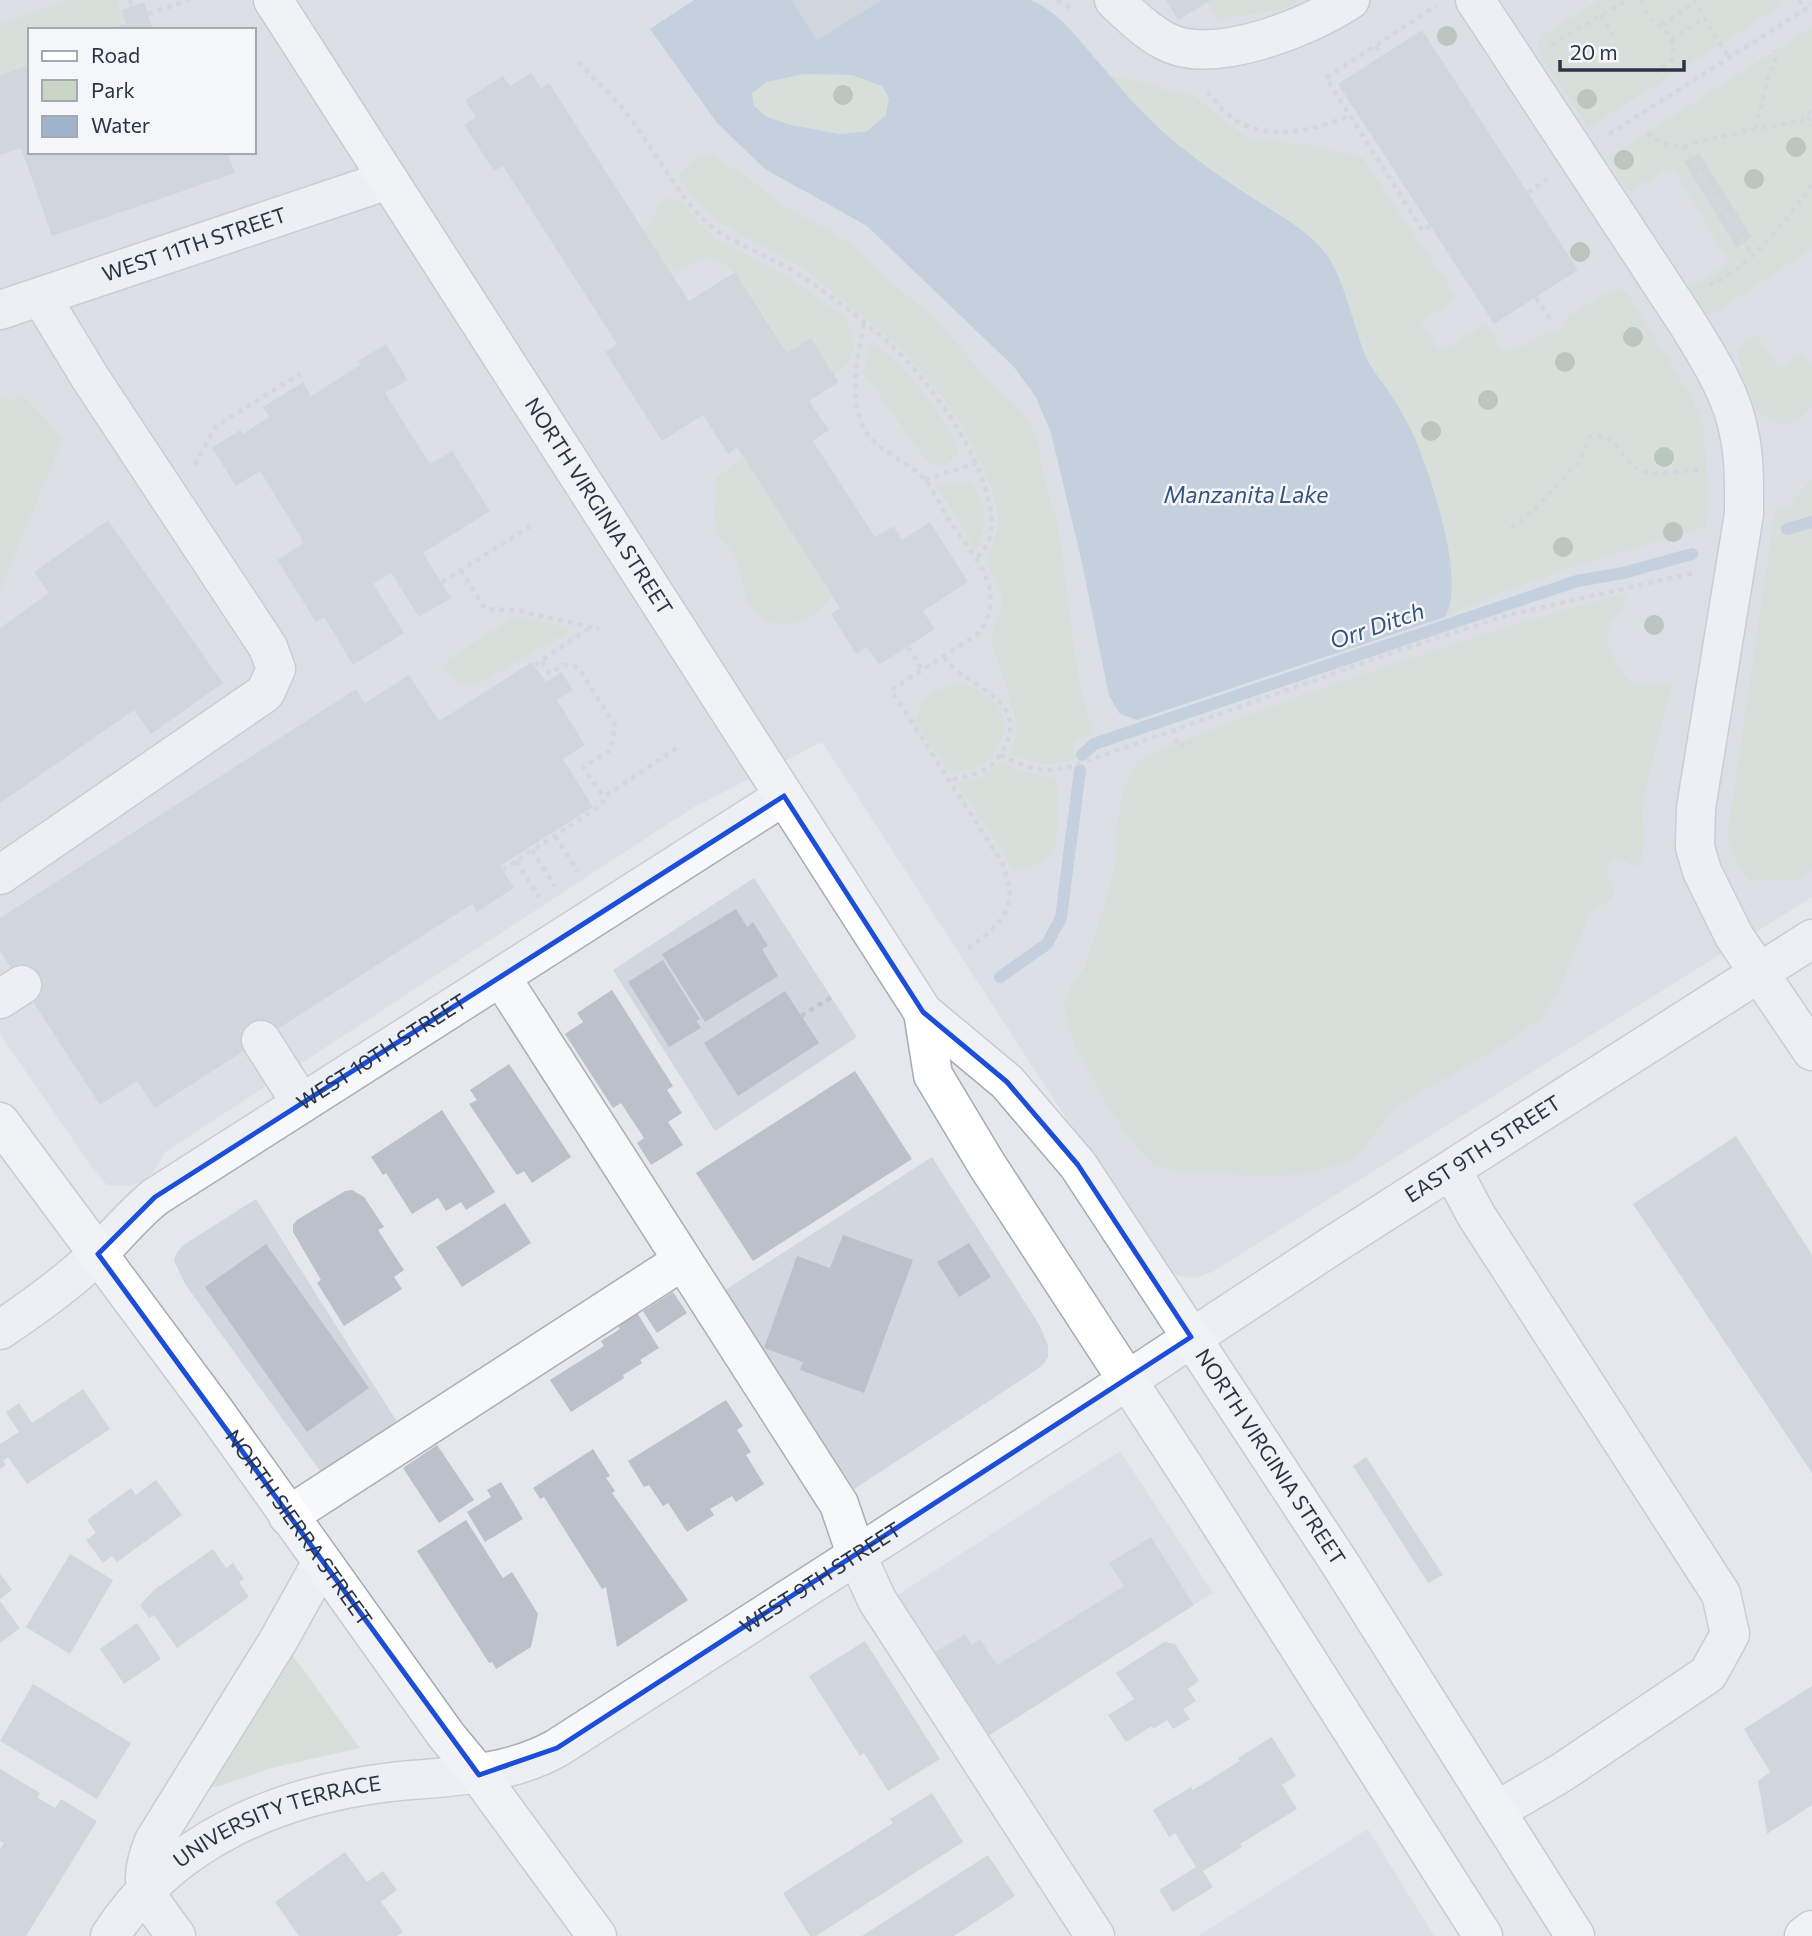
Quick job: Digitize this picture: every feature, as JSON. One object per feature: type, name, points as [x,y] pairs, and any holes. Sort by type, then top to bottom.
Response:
[{"type":"main road","name":"NORTH VIRGINIA STREET","points":[[273,0],[923,1012],[1007,1082],[1078,1165],[1339,1562],[1575,1936]]},
{"type":"main road","name":"NORTH VIRGINIA STREET","points":[[923,1012],[933,1075],[987,1166],[1140,1371],[1483,1936]]},
{"type":"main road","name":"NORTH SIERRA STREET","points":[[0,1122],[214,1410],[446,1735],[480,1775],[597,1936]]},
{"type":"main road","points":[[1804,1936],[1812,1930]]},
{"type":"street","points":[[1114,0],[1167,42],[1200,50],[1247,44],[1294,30],[1350,0]]},
{"type":"street","points":[[1459,1],[1567,165],[1710,361],[1739,432],[1744,473],[1744,514],[1696,808],[1695,847],[1702,871],[1734,936],[1812,1051]]},
{"type":"street","name":"WEST 11TH STREET","points":[[0,310],[388,180]]},
{"type":"street","points":[[0,875],[265,693],[276,669],[268,648],[91,379],[41,298]]},
{"type":"street","name":"WEST 10TH STREET","points":[[0,1330],[54,1293],[155,1197],[784,796]]},
{"type":"street","name":"EAST 9TH STREET","points":[[1140,1371],[1812,939]]},
{"type":"street","points":[[501,977],[839,1504],[856,1554],[877,1600],[1095,1936]]},
{"type":"street","points":[[261,1040],[301,1103]]},
{"type":"street","points":[[1452,1170],[1476,1215],[1721,1594],[1730,1634],[1709,1674],[1561,1773],[1496,1811]]},
{"type":"street","points":[[288,1516],[682,1261]]},
{"type":"street","name":"WEST 9TH STREET","points":[[480,1775],[541,1757],[557,1748],[1140,1371]]},
{"type":"street","points":[[176,1936],[145,1892],[145,1872],[154,1841],[278,1641],[322,1562]]},
{"type":"street","name":"UNIVERSITY TERRACE","points":[[110,1936],[145,1892],[191,1850],[257,1816],[359,1787],[480,1775]]},
{"type":"path","points":[[148,14],[189,0]]},
{"type":"path","points":[[1549,47],[1627,0]]},
{"type":"path","points":[[1641,0],[1651,19],[1670,33],[1674,49],[1672,60],[1656,73]]},
{"type":"path","points":[[1799,0],[1805,9]]},
{"type":"path","points":[[1430,226],[1423,231],[1326,78],[1376,46],[1459,1]]},
{"type":"path","points":[[1661,25],[1694,2],[1729,58]]},
{"type":"path","points":[[1528,193],[1610,134],[1812,5]]},
{"type":"path","points":[[1601,15],[1613,36]]},
{"type":"path","points":[[1671,40],[1704,18]]},
{"type":"path","points":[[1376,46],[1381,56]]},
{"type":"path","points":[[1756,129],[1768,76],[1775,62],[1775,50]]},
{"type":"path","points":[[578,62],[637,126],[674,183],[704,220],[724,235],[816,286],[892,346],[919,377],[955,423],[976,463],[986,493],[991,521],[990,540],[976,559]]},
{"type":"path","points":[[1199,88],[1209,93],[1226,113],[1251,127],[1281,132],[1307,131],[1348,116]]},
{"type":"path","points":[[1647,133],[1664,144],[1683,146],[1802,121],[1810,113]]},
{"type":"path","points":[[1810,113],[1812,126]]},
{"type":"path","points":[[1683,146],[1751,254]]},
{"type":"path","points":[[1705,285],[1717,283],[1735,272],[1783,225],[1812,184]]},
{"type":"path","points":[[1535,298],[1551,320]]},
{"type":"path","points":[[864,324],[855,375],[856,405],[862,425],[870,438],[925,480],[989,582],[992,602],[987,621],[978,634],[891,690],[1001,861],[1010,888],[1011,895],[1005,915],[988,933],[964,951]]},
{"type":"path","points":[[190,475],[216,426],[300,374]]},
{"type":"path","points":[[1511,528],[1535,509],[1580,460],[1584,444],[1589,437],[1601,435],[1613,440],[1631,465],[1645,473],[1715,471]]},
{"type":"path","points":[[925,480],[976,463]]},
{"type":"path","points":[[442,582],[532,526]]},
{"type":"path","points":[[461,570],[485,609],[515,610],[599,629]]},
{"type":"path","points":[[1000,755],[1033,769],[1056,770],[1508,615],[1705,570]]},
{"type":"path","points":[[535,665],[591,627]]},
{"type":"path","points":[[908,647],[923,671]]},
{"type":"path","points":[[944,657],[957,673],[991,692],[1005,708],[1010,726],[1007,743],[986,770],[949,780]]},
{"type":"path","points":[[502,870],[603,805],[604,797],[583,767],[611,750],[615,725],[578,667],[564,665],[549,673],[542,661]]},
{"type":"path","points":[[1172,729],[1178,746],[1191,742]]},
{"type":"path","points":[[604,797],[677,748]]},
{"type":"path","points":[[555,836],[578,871]]},
{"type":"path","points":[[533,850],[555,886]]},
{"type":"path","points":[[516,861],[539,897]]},
{"type":"path","points":[[801,1016],[835,995]]},
{"type":"highlighted area","points":[[784,796],[923,1012],[1007,1082],[1078,1165],[1191,1337],[557,1748],[479,1775],[98,1254],[155,1197]]},
{"type":"shaded area","points":[[0,0],[1812,0],[1812,897],[1212,1272],[1195,1278],[1177,1276],[1160,1263],[822,742],[694,807],[165,1152],[146,1180],[130,1186],[107,1185],[93,1169],[0,1034]]},
{"type":"shaded area","points":[[754,878],[857,1037],[715,1131],[613,970]]},
{"type":"shaded area","points":[[932,1157],[1040,1326],[1048,1346],[1048,1357],[1042,1366],[854,1489],[725,1290]]},
{"type":"shaded area","points":[[256,1199],[399,1425],[323,1475],[185,1284],[174,1261],[177,1252],[185,1244]]},
{"type":"shaded area","points":[[1120,1451],[1213,1593],[988,1736],[896,1596]]},
{"type":"shaded area","points":[[1368,1829],[1434,1936],[1198,1936]]},
{"type":"green space","points":[[70,0],[117,0],[126,23],[112,28],[28,28],[28,66],[0,75],[0,24]]},
{"type":"green space","points":[[1212,0],[1299,0],[1285,9],[1218,19],[1208,3]]},
{"type":"green space","points":[[1599,0],[1776,0],[1780,6],[1588,128],[1539,53],[1538,44],[1543,35]]},
{"type":"green space","points":[[1812,27],[1812,249],[1717,311],[1707,314],[1699,311],[1687,289],[1726,265],[1728,261],[1675,171],[1666,170],[1631,191],[1624,187],[1607,158]]},
{"type":"green space","points":[[804,74],[851,75],[882,86],[889,98],[886,116],[867,131],[840,134],[791,125],[767,117],[754,106],[752,93],[767,82]]},
{"type":"green space","points":[[1110,76],[1146,82],[1174,93],[1194,95],[1250,139],[1310,145],[1362,157],[1457,298],[1421,322],[1441,352],[1485,324],[1501,349],[1513,351],[1544,334],[1561,332],[1568,316],[1612,290],[1619,289],[1628,294],[1690,395],[1703,423],[1709,497],[1706,527],[1541,578],[1445,617],[1451,600],[1452,579],[1444,527],[1428,474],[1408,424],[1366,357],[1342,286],[1330,260],[1312,238],[1298,227],[1180,147]]},
{"type":"green space","points":[[712,155],[746,176],[785,207],[831,231],[860,251],[890,281],[936,319],[993,386],[1019,408],[1036,433],[1044,477],[1058,525],[1079,683],[1094,734],[1078,739],[1073,746],[1074,760],[1043,765],[1009,754],[1016,736],[1016,723],[990,639],[1001,610],[1001,592],[985,559],[992,547],[997,512],[987,476],[954,414],[923,373],[865,318],[808,272],[731,229],[694,199],[678,177],[692,162]]},
{"type":"green space","points":[[671,197],[684,205],[718,240],[788,277],[841,314],[850,327],[854,347],[849,362],[835,374],[811,338],[787,353],[752,296],[729,268],[718,260],[703,259],[671,273],[644,232],[660,204]]},
{"type":"green space","points":[[1757,335],[1778,368],[1803,354],[1812,366],[1812,406],[1795,422],[1780,423],[1768,419],[1760,413],[1749,395],[1738,353],[1746,339]]},
{"type":"green space","points":[[871,344],[881,349],[909,375],[937,411],[948,429],[958,455],[947,464],[935,466],[925,459],[873,386],[864,378]]},
{"type":"green space","points":[[24,396],[63,438],[0,591],[0,398],[12,401]]},
{"type":"green space","points":[[743,457],[833,597],[815,614],[799,622],[774,623],[753,609],[744,590],[736,559],[717,532],[716,478]]},
{"type":"green space","points":[[1812,479],[1812,870],[1797,880],[1749,881],[1737,865],[1727,838],[1775,510],[1793,505],[1793,500]]},
{"type":"green space","points":[[970,482],[980,498],[984,515],[982,534],[976,551],[935,486]]},
{"type":"green space","points":[[1625,594],[1627,600],[1607,636],[1615,660],[1634,686],[1668,684],[1671,688],[1643,806],[1642,858],[1639,865],[1631,866],[1623,859],[1614,859],[1607,866],[1614,894],[1608,902],[1590,913],[1557,994],[1543,1016],[1506,1043],[1399,1105],[1352,1160],[1308,1173],[1264,1177],[1186,1172],[1155,1166],[1138,1149],[1112,1113],[1076,1048],[1064,1002],[1073,982],[1084,968],[1099,923],[1115,868],[1117,824],[1124,788],[1137,761],[1233,721],[1363,674],[1510,626]]},
{"type":"green space","points":[[518,616],[569,628],[568,632],[476,685],[461,684],[452,678],[444,665],[450,658]]},
{"type":"green space","points":[[965,684],[983,693],[997,706],[1004,723],[1004,733],[997,749],[986,762],[971,769],[950,773],[915,721],[923,704],[933,693],[946,687]]},
{"type":"green space","points":[[1002,761],[1020,771],[1054,778],[1058,785],[1055,847],[1044,861],[1033,866],[1011,868],[1000,847],[957,784],[982,777]]},
{"type":"green space","points":[[291,1653],[360,1748],[271,1768],[212,1787],[212,1781]]},
{"type":"water","name":"Manzanita Lake","points":[[694,0],[792,0],[817,40],[881,0],[1030,0],[1051,12],[1161,130],[1216,173],[1298,227],[1330,260],[1342,286],[1366,357],[1405,418],[1428,474],[1444,526],[1449,553],[1451,600],[1445,617],[1137,720],[1120,714],[1109,696],[1082,563],[1051,433],[1036,397],[1014,367],[867,226],[765,169],[717,123],[650,29]],"holes":[[[804,74],[851,75],[882,86],[889,98],[886,115],[867,131],[840,134],[791,125],[767,117],[754,106],[752,93],[767,82]]]},
{"type":"building","points":[[792,0],[881,0],[817,40]]},
{"type":"building","points":[[1166,0],[1212,0],[1178,20]]},
{"type":"building","points":[[144,2],[152,28],[113,28],[126,23],[121,10]]},
{"type":"building","points":[[1422,30],[1578,270],[1494,324],[1338,84]]},
{"type":"building","points":[[28,66],[28,154],[228,154],[235,173],[52,236],[21,148],[0,155],[0,75]]},
{"type":"building","points":[[531,73],[541,88],[549,83],[689,301],[735,272],[787,353],[811,338],[839,382],[809,401],[829,430],[813,441],[875,537],[894,526],[902,540],[930,522],[968,582],[923,611],[935,629],[879,665],[867,647],[856,654],[831,614],[840,608],[737,447],[728,454],[703,415],[662,441],[605,352],[617,344],[503,166],[494,171],[464,125],[476,117],[465,100],[503,76],[510,86]]},
{"type":"building","points":[[1699,153],[1752,237],[1737,248],[1684,162]]},
{"type":"building","points":[[386,344],[408,380],[385,393],[430,464],[452,451],[490,511],[423,553],[451,598],[419,617],[391,573],[373,584],[404,633],[353,665],[324,617],[316,622],[277,560],[304,543],[260,471],[236,486],[212,448],[240,430],[243,434],[269,417],[263,407],[303,382],[311,396],[360,365],[358,361]]},
{"type":"building","points":[[108,520],[223,683],[151,734],[134,710],[0,803],[0,628],[49,593],[34,572]]},
{"type":"building","points":[[532,662],[546,682],[561,672],[573,690],[557,700],[585,745],[563,759],[593,807],[500,866],[514,888],[477,912],[472,904],[155,1108],[137,1081],[100,1105],[0,951],[0,918],[356,689],[365,703],[409,675],[439,721]]},
{"type":"building","points":[[736,909],[747,927],[753,922],[768,946],[762,949],[778,976],[705,1022],[662,954]]},
{"type":"building","points":[[663,960],[700,1019],[696,1021],[701,1028],[669,1047],[628,982]]},
{"type":"building","points":[[612,990],[673,1086],[667,1090],[682,1113],[668,1122],[683,1145],[651,1165],[637,1143],[644,1138],[621,1103],[613,1108],[565,1034],[583,1022],[577,1013]]},
{"type":"building","points":[[785,991],[819,1043],[738,1096],[704,1043]]},
{"type":"building","points":[[509,1064],[571,1157],[532,1183],[524,1171],[517,1175],[469,1104],[477,1100],[470,1090]]},
{"type":"building","points":[[855,1071],[912,1159],[753,1261],[696,1173]]},
{"type":"building","points":[[442,1110],[495,1192],[466,1210],[461,1202],[446,1211],[438,1198],[412,1214],[386,1173],[383,1175],[371,1157]]},
{"type":"building","points":[[1736,1136],[1812,1255],[1812,1473],[1633,1204]]},
{"type":"building","points":[[352,1190],[364,1197],[384,1227],[378,1230],[404,1270],[394,1277],[402,1289],[344,1326],[317,1283],[321,1280],[293,1232],[293,1225],[345,1191]]},
{"type":"building","points":[[505,1203],[531,1243],[462,1287],[436,1247]]},
{"type":"building","points":[[843,1235],[913,1260],[864,1393],[800,1370],[803,1362],[764,1348],[797,1256],[830,1268]]},
{"type":"building","points":[[969,1243],[991,1277],[959,1297],[937,1262]]},
{"type":"building","points":[[266,1244],[369,1388],[307,1432],[205,1287]]},
{"type":"building","points":[[673,1292],[687,1313],[657,1333],[643,1311]]},
{"type":"building","points":[[637,1313],[659,1348],[640,1360],[642,1363],[623,1375],[624,1378],[571,1412],[550,1380],[604,1346],[601,1341],[620,1329],[618,1326]]},
{"type":"building","points":[[83,1389],[110,1429],[27,1484],[8,1457],[3,1461],[6,1465],[0,1469],[0,1444],[19,1432],[6,1412],[19,1403],[32,1423]]},
{"type":"building","points":[[726,1400],[743,1426],[737,1430],[751,1452],[746,1455],[764,1484],[736,1502],[732,1496],[710,1509],[714,1515],[687,1532],[668,1503],[663,1506],[649,1485],[644,1487],[628,1461]]},
{"type":"building","points":[[437,1445],[474,1500],[439,1523],[403,1468]]},
{"type":"building","points":[[593,1449],[610,1476],[606,1478],[615,1491],[612,1493],[688,1600],[617,1647],[606,1587],[602,1589],[544,1497],[540,1499],[533,1488]]},
{"type":"building","points":[[1366,1457],[1443,1575],[1428,1583],[1353,1466]]},
{"type":"building","points":[[156,1480],[182,1515],[117,1562],[112,1556],[103,1563],[86,1540],[96,1533],[87,1520],[131,1488],[136,1495]]},
{"type":"building","points":[[501,1482],[523,1519],[485,1542],[467,1512],[491,1497],[487,1490]]},
{"type":"building","points":[[466,1520],[503,1578],[512,1572],[538,1614],[531,1647],[496,1669],[492,1662],[489,1663],[417,1551]]},
{"type":"building","points":[[1151,1537],[1194,1605],[988,1736],[933,1653],[965,1634],[972,1645],[980,1639],[997,1665],[1124,1586],[1109,1563]]},
{"type":"building","points":[[213,1549],[226,1568],[233,1563],[244,1579],[239,1582],[249,1597],[177,1648],[154,1615],[149,1618],[140,1605],[154,1590]]},
{"type":"building","points":[[70,1554],[113,1580],[70,1654],[26,1627]]},
{"type":"building","points":[[0,1574],[12,1590],[0,1599]]},
{"type":"building","points":[[0,1601],[20,1628],[0,1643]]},
{"type":"building","points":[[137,1623],[161,1659],[124,1684],[100,1649]]},
{"type":"building","points":[[865,1641],[940,1759],[888,1791],[864,1753],[860,1756],[809,1676]]},
{"type":"building","points":[[1164,1642],[1175,1644],[1199,1681],[1188,1689],[1196,1701],[1183,1709],[1190,1719],[1173,1729],[1167,1720],[1126,1742],[1108,1715],[1134,1699],[1116,1673]]},
{"type":"building","points":[[33,1684],[131,1743],[97,1799],[0,1741]]},
{"type":"building","points":[[1812,1686],[1812,1805],[1767,1834],[1758,1781],[1770,1772],[1744,1729]]},
{"type":"building","points":[[1272,1737],[1296,1776],[1282,1785],[1297,1809],[1240,1844],[1242,1847],[1203,1871],[1213,1887],[1173,1912],[1159,1890],[1196,1867],[1175,1833],[1169,1837],[1153,1810],[1191,1787],[1193,1790],[1240,1761],[1238,1758]]},
{"type":"building","points":[[0,1769],[40,1793],[38,1798],[55,1808],[61,1799],[97,1821],[26,1936],[0,1936],[0,1849],[4,1843],[0,1841]]},
{"type":"building","points":[[932,1793],[963,1842],[816,1936],[810,1936],[783,1893],[893,1823],[890,1819]]},
{"type":"building","points":[[345,1852],[367,1882],[383,1871],[397,1890],[381,1902],[403,1932],[397,1936],[299,1936],[275,1902]]},
{"type":"building","points":[[988,1855],[1015,1896],[954,1936],[862,1936]]},
{"type":"waterway","name":"Orr Ditch","points":[[1787,529],[1812,522]]},
{"type":"waterway","name":"Orr Ditch","points":[[1082,755],[1094,744],[1577,581],[1623,573],[1692,554]]},
{"type":"waterway","name":"Orr Ditch","points":[[1000,977],[1047,944],[1061,918],[1080,770]]}]
